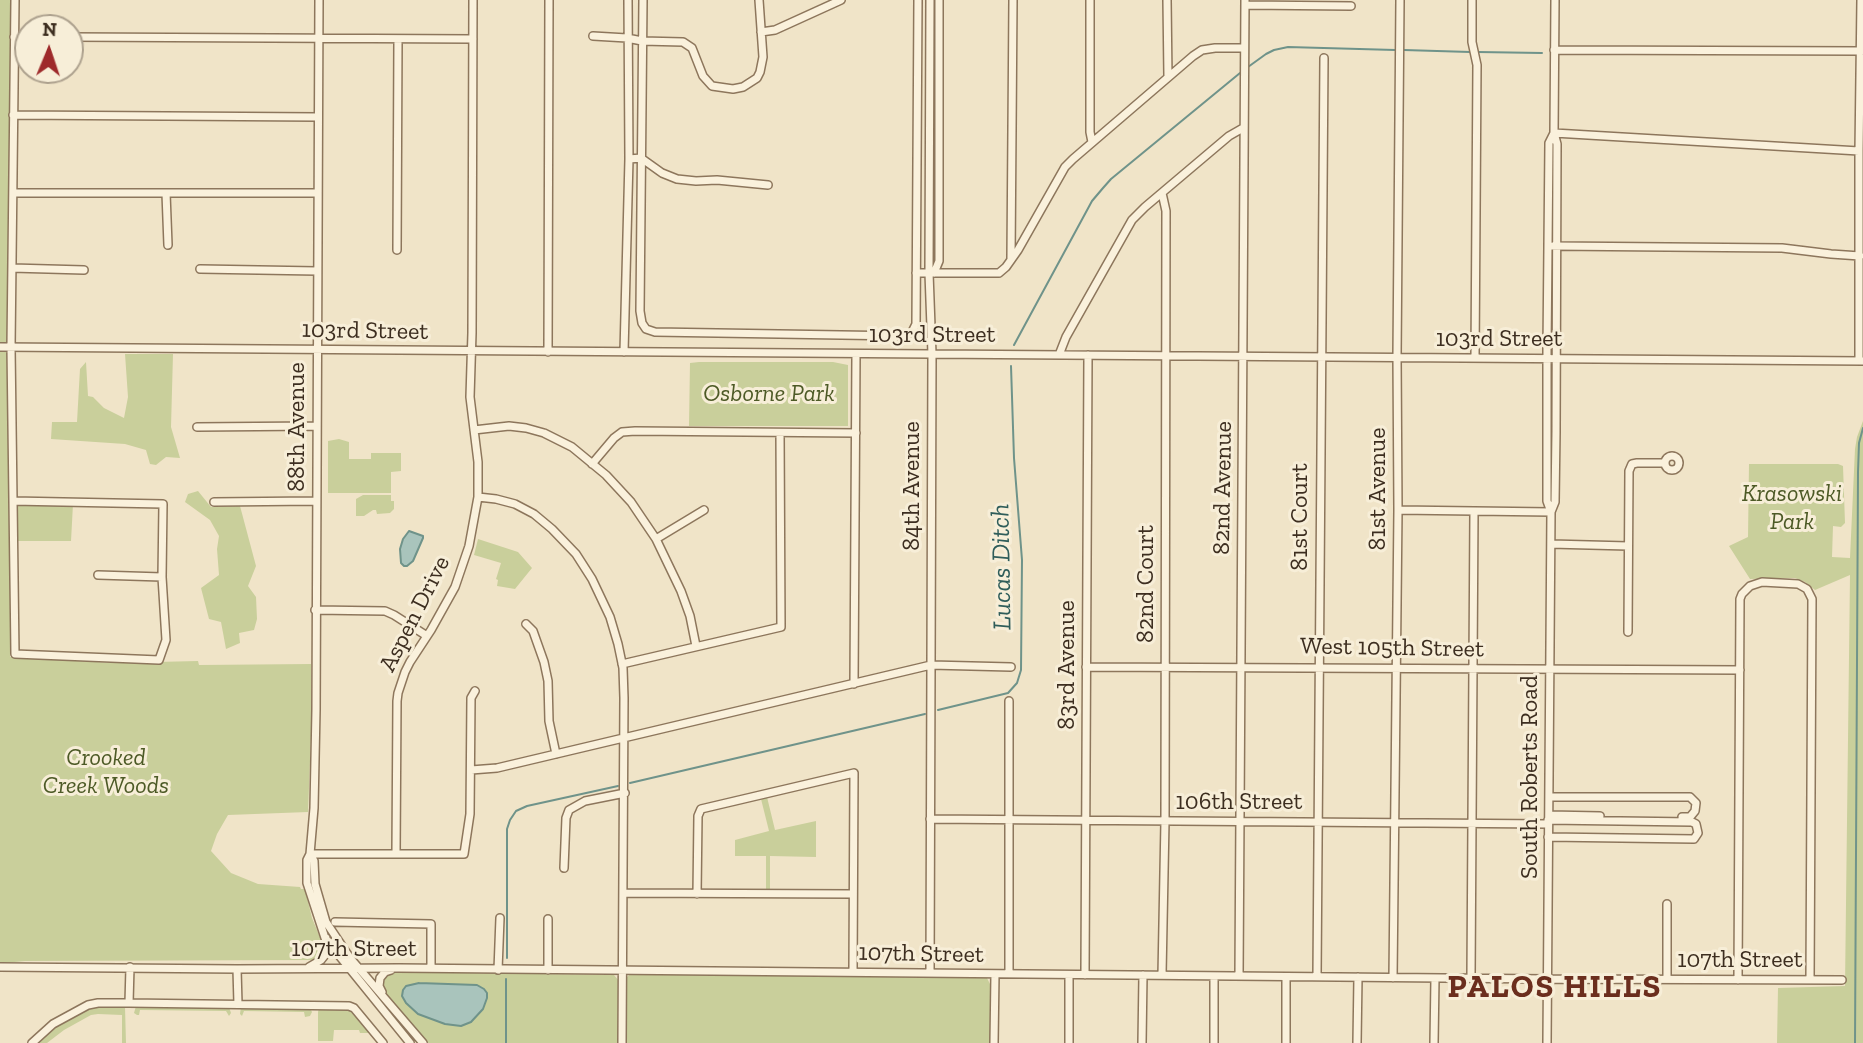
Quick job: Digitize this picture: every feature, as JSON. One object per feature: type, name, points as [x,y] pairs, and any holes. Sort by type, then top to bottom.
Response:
[{"type":"street","name":"88th Avenue","points":[[319,0],[314,808],[307,860],[307,883],[326,937],[423,1043]]},
{"type":"street","name":"Aspen Drive","points":[[396,853],[397,701],[405,672],[451,595],[466,558],[478,497],[478,462],[470,404],[473,0]]},
{"type":"street","points":[[548,352],[550,0]]},
{"type":"street","points":[[624,352],[629,159],[628,0]]},
{"type":"street","points":[[643,0],[640,311],[646,329],[655,332],[903,335],[912,332],[916,324],[918,0]]},
{"type":"street","points":[[593,36],[683,42],[692,48],[707,82],[712,86],[733,89],[750,84],[760,72],[762,57],[759,0]]},
{"type":"street","points":[[761,32],[775,30],[841,0]]},
{"type":"street","name":"84th Avenue","points":[[930,0],[930,973]]},
{"type":"street","name":"84th Avenue","points":[[932,273],[939,261],[939,0]]},
{"type":"street","points":[[1011,260],[1013,0]]},
{"type":"street","points":[[1090,0],[1092,142]]},
{"type":"street","points":[[1167,0],[1168,77]]},
{"type":"street","name":"81st Avenue","points":[[1393,978],[1400,0]]},
{"type":"street","points":[[1472,0],[1472,42],[1477,65],[1475,358]]},
{"type":"street","name":"South Roberts Road","points":[[1547,1043],[1551,512],[1547,501],[1547,358],[1557,144],[1554,133],[1555,0]]},
{"type":"street","points":[[1861,0],[1861,361]]},
{"type":"street","points":[[1245,3],[1351,6]]},
{"type":"street","name":"82nd Avenue","points":[[1238,976],[1245,3]]},
{"type":"street","points":[[13,501],[163,504],[162,578],[166,640],[159,660],[15,654],[13,501],[11,347],[14,37]]},
{"type":"street","points":[[84,37],[473,39]]},
{"type":"street","points":[[397,250],[398,39]]},
{"type":"street","points":[[916,274],[999,273],[1011,260],[1065,167],[1092,142],[1202,50],[1244,48]]},
{"type":"street","points":[[1555,50],[1861,51]]},
{"type":"street","name":"81st Court","points":[[1317,977],[1324,58]]},
{"type":"street","points":[[13,115],[318,117]]},
{"type":"street","points":[[1059,355],[1066,337],[1126,228],[1138,213],[1230,136],[1244,128]]},
{"type":"street","points":[[1554,133],[1859,152]]},
{"type":"street","points":[[629,159],[641,158],[662,173],[677,179],[768,185]]},
{"type":"street","points":[[13,193],[318,193]]},
{"type":"street","points":[[166,193],[168,245]]},
{"type":"street","name":"82nd Court","points":[[1162,193],[1166,211],[1165,821],[1162,975]]},
{"type":"street","points":[[1552,246],[1790,248],[1860,256]]},
{"type":"street","name":"South Roberts Road","points":[[1551,512],[1555,502],[1556,358],[1552,246]]},
{"type":"street","points":[[12,268],[84,270]]},
{"type":"street","points":[[200,269],[317,271]]},
{"type":"street","points":[[626,310],[640,311]]},
{"type":"street","name":"103rd Street","points":[[0,347],[1861,361]]},
{"type":"street","points":[[854,684],[856,354]]},
{"type":"street","name":"83rd Avenue","points":[[1085,975],[1087,355]]},
{"type":"street","points":[[197,427],[316,426]]},
{"type":"street","points":[[474,430],[509,426],[534,429],[567,444],[606,475],[631,502],[656,539],[681,591],[690,616],[696,646]]},
{"type":"street","points":[[593,464],[622,432],[856,433]]},
{"type":"street","points":[[622,664],[781,627],[780,433]]},
{"type":"street","points":[[1628,632],[1630,467],[1637,463],[1664,463]]},
{"type":"street","points":[[478,497],[506,501],[534,514],[552,529],[576,554],[592,579],[614,629],[622,664],[624,738],[622,1043]]},
{"type":"street","points":[[214,502],[316,501]]},
{"type":"street","points":[[656,539],[704,510]]},
{"type":"street","points":[[1398,510],[1551,512]]},
{"type":"street","points":[[1471,978],[1474,511]]},
{"type":"street","points":[[1551,544],[1628,546]]},
{"type":"street","points":[[98,575],[162,578]]},
{"type":"street","points":[[1738,980],[1741,598],[1746,589],[1762,582],[1803,586],[1808,589],[1813,604],[1810,980]]},
{"type":"street","points":[[315,610],[385,611],[427,636]]},
{"type":"street","points":[[526,624],[533,631],[544,662],[548,681],[549,721],[556,754]]},
{"type":"street","points":[[471,770],[488,770],[931,665],[1011,667]]},
{"type":"street","name":"West 105th Street","points":[[1086,667],[1740,670]]},
{"type":"street","points":[[310,853],[464,854],[470,814],[471,698],[475,691]]},
{"type":"street","points":[[1009,701],[1009,974]]},
{"type":"street","points":[[697,894],[698,816],[701,810],[854,774],[853,972]]},
{"type":"street","points":[[564,868],[566,818],[569,810],[585,801],[625,793]]},
{"type":"street","points":[[1548,820],[1690,817],[1696,807],[1690,797],[1549,797]]},
{"type":"street","name":"106th Street","points":[[930,819],[1472,823],[1548,820]]},
{"type":"street","points":[[1548,820],[1692,822],[1696,824],[1698,833],[1694,839],[1548,837]]},
{"type":"street","name":"88th Avenue","points":[[310,853],[314,861],[314,884],[326,922],[354,968]]},
{"type":"street","points":[[624,893],[853,894]]},
{"type":"street","points":[[1667,904],[1667,979]]},
{"type":"street","points":[[498,970],[500,918]]},
{"type":"street","points":[[548,919],[548,970]]},
{"type":"street","points":[[335,922],[431,924],[431,968]]},
{"type":"street","points":[[306,969],[325,955],[326,937]]},
{"type":"street","name":"107th Street","points":[[0,967],[1842,980]]},
{"type":"street","points":[[130,967],[130,1003]]},
{"type":"street","points":[[354,968],[410,1043]]},
{"type":"street","points":[[384,999],[379,986],[380,978],[385,972],[399,968]]},
{"type":"street","points":[[237,969],[238,1004]]},
{"type":"street","points":[[994,1043],[995,974]]},
{"type":"street","points":[[1069,975],[1069,1043]]},
{"type":"street","points":[[1142,1043],[1143,975]]},
{"type":"street","points":[[1214,976],[1214,1043]]},
{"type":"street","points":[[1286,977],[1286,1043]]},
{"type":"street","points":[[1357,1043],[1358,977]]},
{"type":"street","points":[[1434,1043],[1435,978]]},
{"type":"street","points":[[32,1043],[53,1024],[88,1005],[98,1003],[349,1006],[354,1008],[383,1043]]},
{"type":"green space","name":"Crooked Creek Woods","points":[[0,0],[13,0],[16,84],[15,348],[10,657],[113,663],[198,661],[199,665],[311,664],[308,812],[228,815],[211,851],[231,873],[258,884],[305,889],[312,918],[324,947],[323,954],[314,960],[25,961],[4,963],[4,968],[0,968]]},
{"type":"green space","points":[[125,354],[173,354],[171,427],[180,458],[166,457],[156,465],[150,464],[146,450],[125,444],[51,439],[52,422],[77,422],[80,369],[86,362],[88,396],[124,418],[128,397]]},
{"type":"green space","name":"Osborne Park","points":[[833,362],[848,365],[848,426],[689,426],[690,363]]},
{"type":"green space","name":"Krasowski Park","points":[[1863,421],[1863,1043],[1777,1043],[1778,988],[1845,986],[1850,575],[1815,590],[1795,578],[1750,579],[1729,546],[1748,537],[1749,464],[1838,464],[1843,466],[1845,523],[1841,527],[1833,526],[1832,557],[1850,558],[1855,449]]},
{"type":"green space","points":[[339,439],[349,442],[349,459],[371,459],[371,453],[401,453],[401,471],[391,472],[391,493],[328,493],[328,441]]},
{"type":"green space","points":[[198,491],[211,507],[240,506],[256,566],[248,586],[256,597],[257,619],[254,630],[239,633],[240,643],[226,649],[221,622],[209,619],[201,588],[219,575],[219,536],[210,520],[185,502],[188,494]]},
{"type":"green space","points":[[363,495],[391,495],[394,509],[390,513],[377,514],[376,510],[373,510],[364,516],[356,516],[356,499]]},
{"type":"green space","points":[[18,504],[73,504],[71,541],[17,541]]},
{"type":"green space","points":[[478,539],[518,552],[532,568],[515,589],[497,586],[496,579],[501,563],[474,555]]},
{"type":"green space","points":[[767,797],[775,830],[816,821],[816,857],[770,856],[770,891],[766,891],[766,856],[735,856],[735,840],[769,831],[761,799]]},
{"type":"green space","points":[[397,972],[614,975],[619,981],[620,1043],[427,1043],[381,987],[385,976]]},
{"type":"green space","points":[[630,974],[987,978],[991,986],[990,1043],[625,1043],[625,979]]},
{"type":"green space","points":[[136,1006],[229,1007],[231,1013],[229,1016],[226,1011],[140,1010],[137,1015],[134,1013]]},
{"type":"green space","points":[[125,1007],[126,1043],[122,1043],[122,1015],[98,1014],[64,1030],[47,1043],[36,1043],[55,1026],[89,1008]]},
{"type":"green space","points":[[241,1007],[310,1008],[312,1012],[305,1017],[304,1012],[244,1011],[242,1016]]},
{"type":"green space","points":[[319,1008],[346,1008],[354,1012],[371,1033],[334,1030],[333,1041],[318,1041]]},
{"type":"water","points":[[409,531],[423,538],[413,561],[404,566],[401,563],[400,549]]},
{"type":"water","points":[[419,983],[477,985],[484,989],[487,998],[483,1009],[471,1022],[461,1026],[445,1024],[418,1014],[406,1003],[402,996],[403,990],[406,986]]},
{"type":"waterway","name":"Lucas Ditch","points":[[1248,67],[1266,54],[1288,47],[1395,50]]},
{"type":"waterway","name":"Lucas Ditch","points":[[1404,50],[1470,52]]},
{"type":"waterway","name":"Lucas Ditch","points":[[1478,52],[1542,53]]},
{"type":"waterway","name":"Lucas Ditch","points":[[1014,345],[1092,201],[1111,179],[1240,73]]},
{"type":"waterway","name":"Lucas Ditch","points":[[938,710],[1008,693],[1017,683],[1021,670],[1022,560],[1014,458],[1011,366]]},
{"type":"waterway","points":[[1855,1043],[1858,472],[1859,443],[1863,428]]},
{"type":"waterway","name":"Lucas Ditch","points":[[630,783],[925,714]]},
{"type":"waterway","name":"Lucas Ditch","points":[[507,958],[507,829],[510,820],[516,811],[527,806],[618,786]]},
{"type":"waterway","name":"Lucas Ditch","points":[[506,979],[506,1043]]},
{"type":"district","name":"PALOS HILLS","points":[[1555,988]]}]
